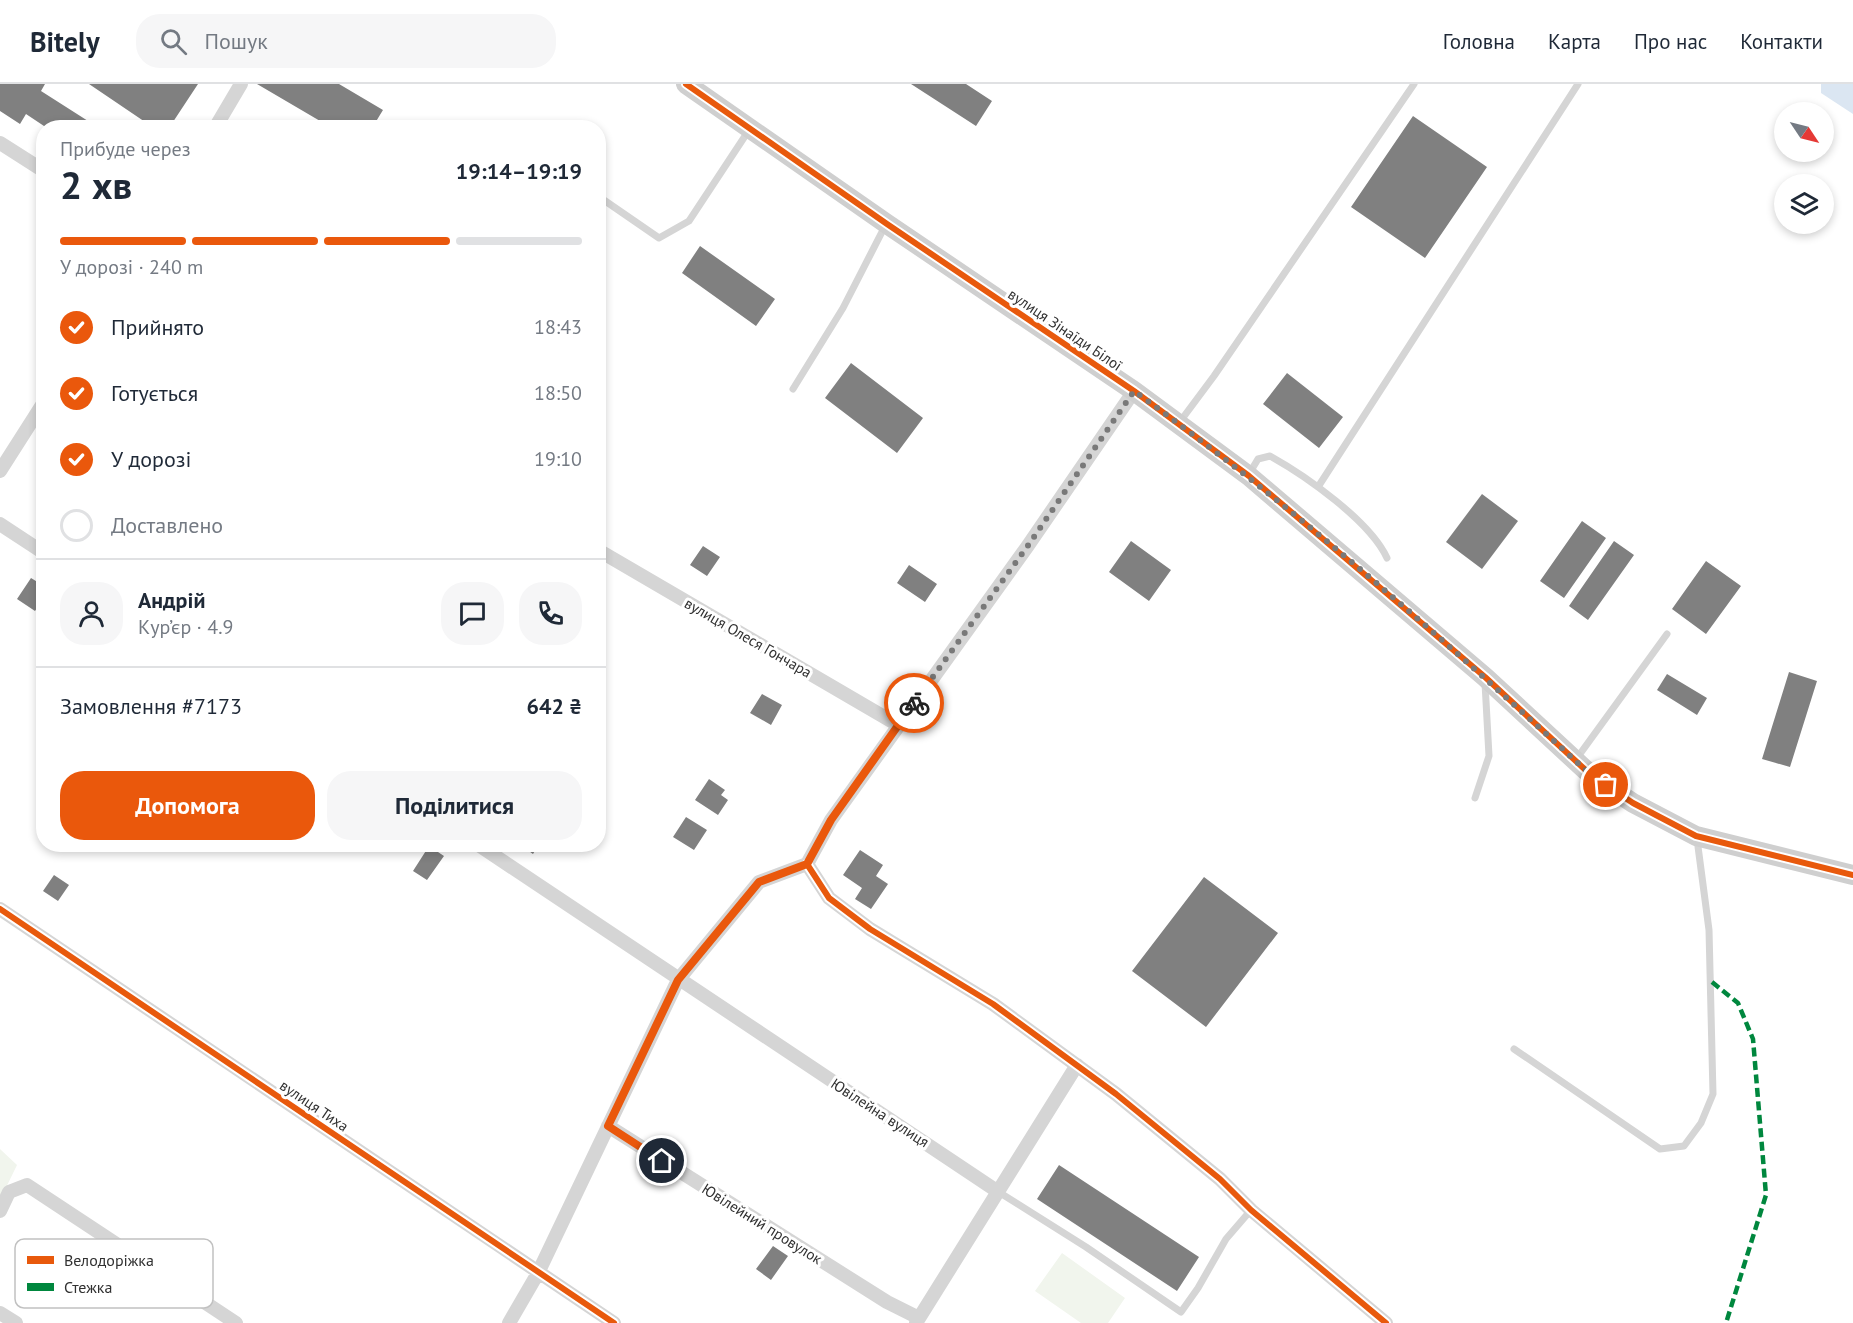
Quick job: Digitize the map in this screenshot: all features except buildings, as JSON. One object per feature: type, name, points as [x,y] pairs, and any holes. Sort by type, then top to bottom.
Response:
[{"type":"street","points":[[220,120],[241,84]]},
{"type":"street","name":"вулиця Зінаїди Білої","points":[[686,84],[887,224],[1134,391],[1249,476],[1485,677],[1592,776],[1633,803],[1696,836],[1853,875]]},
{"type":"street","points":[[0,143],[36,166]]},
{"type":"street","points":[[509,1323],[538,1273],[678,980],[759,882],[807,864],[831,820],[1027,547],[1134,391]]},
{"type":"street","points":[[0,471],[36,415]]},
{"type":"street","points":[[0,524],[36,548]]},
{"type":"street","name":"вулиця Олеся Гончара","points":[[606,555],[898,725]]},
{"type":"street","name":"Ювілейна вулиця","points":[[489,852],[997,1191]]},
{"type":"street","points":[[807,864],[829,898],[870,929],[993,1004],[1077,1065],[1220,1179],[1251,1210],[1386,1323]]},
{"type":"street","name":"вулиця Тиха","points":[[0,909],[614,1323]]},
{"type":"street","points":[[917,1321],[1077,1065]]},
{"type":"street","name":"Ювілейний провулок","points":[[608,1126],[917,1321]]},
{"type":"street","points":[[0,1211],[9,1192],[27,1185],[109,1239]]},
{"type":"street","points":[[213,1308],[236,1323]]},
{"type":"street","points":[[0,1313],[16,1323]]},
{"type":"lane","points":[[1179,423],[1214,376],[1414,84]]},
{"type":"lane","points":[[1318,488],[1578,84]]},
{"type":"lane","points":[[606,202],[659,238],[689,221],[750,128]]},
{"type":"lane","points":[[793,389],[843,308],[887,224]]},
{"type":"lane","points":[[1249,476],[1258,459],[1270,456],[1296,470],[1364,526],[1387,558]]},
{"type":"lane","points":[[1575,760],[1666,634]]},
{"type":"lane","points":[[1475,798],[1489,756],[1485,677]]},
{"type":"lane","points":[[1514,1049],[1660,1149],[1684,1146],[1701,1123],[1713,1094],[1708,930],[1696,836]]},
{"type":"lane","name":"Ювілейна вулиця","points":[[997,1191],[1086,1246],[1181,1312],[1198,1288],[1226,1239],[1251,1210]]},
{"type":"shaded area","points":[[1821,84],[1853,84],[1853,114],[1821,93]]},
{"type":"shaded area","points":[[0,1149],[17,1165],[0,1200]]},
{"type":"shaded area","points":[[1062,1253],[1125,1298],[1108,1323],[1081,1323],[1035,1291]]},
{"type":"marked path","points":[[1712,982],[1738,1003],[1753,1039],[1766,1195],[1726,1323]]},
{"type":"cycle path","points":[[686,84],[887,224],[1134,391],[1249,476],[1485,677],[1592,776],[1633,803],[1696,836],[1853,875]]},
{"type":"cycle path","points":[[807,864],[829,898],[870,929],[993,1004],[1116,1094],[1220,1179],[1251,1210],[1386,1323]]},
{"type":"cycle path","points":[[0,909],[614,1323]]},
{"type":"way so far","points":[[914,703],[1027,547],[1134,391],[1249,476],[1485,677],[1592,776],[1606,785]]},
{"type":"route","points":[[662,1161],[608,1126],[678,980],[759,882],[807,864],[831,820],[914,703]]}]
